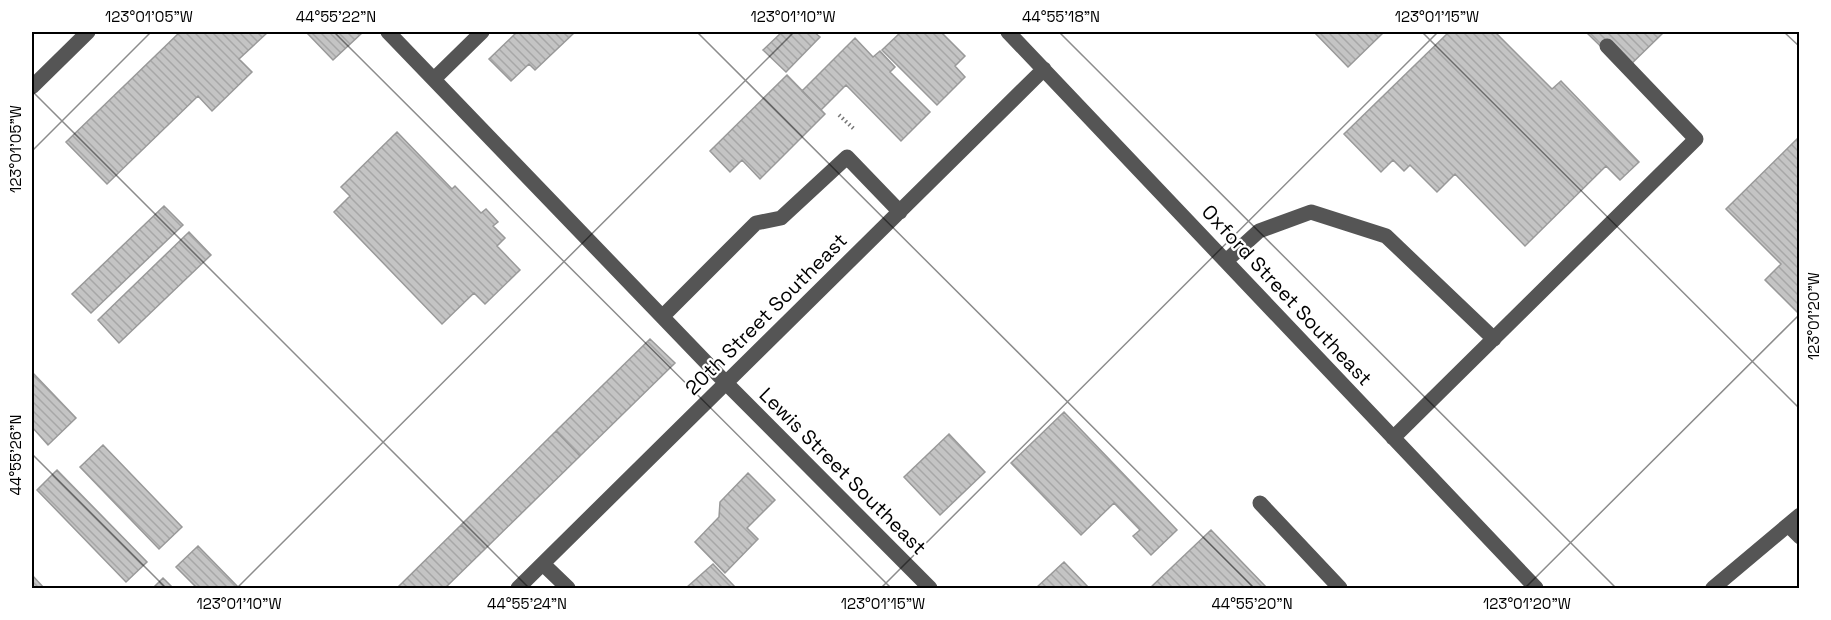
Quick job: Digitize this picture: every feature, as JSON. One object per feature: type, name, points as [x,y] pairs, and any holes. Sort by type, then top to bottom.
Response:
[{"type":"street","points":[[34,79],[88,32]]},
{"type":"street","name":"Lewis Street Southeast","points":[[388,32],[726,383],[930,588]]},
{"type":"street","points":[[434,79],[482,32]]},
{"type":"street","name":"Oxford Street Southeast","points":[[1008,32],[1536,588]]},
{"type":"street","points":[[1393,438],[1696,139],[1606,46]]},
{"type":"street","name":"20th Street Southeast","points":[[518,588],[1044,69]]},
{"type":"street","points":[[663,316],[756,223],[781,218],[847,157],[900,212]]},
{"type":"street","points":[[1226,261],[1259,231],[1311,212],[1386,236],[1494,339]]},
{"type":"street","points":[[1260,503],[1340,588]]},
{"type":"street","points":[[1713,588],[1794,520],[1800,537]]},
{"type":"street","points":[[543,564],[568,588]]},
{"type":"path","points":[[839,115],[854,129]]},
{"type":"building","points":[[180,32],[268,32],[239,59],[252,72],[212,111],[198,96],[107,184],[66,142]]},
{"type":"building","points":[[310,32],[363,32],[333,60],[308,34]]},
{"type":"building","points":[[517,32],[575,32],[535,70],[529,64],[511,81],[489,59]]},
{"type":"building","points":[[782,32],[814,32],[820,37],[786,72],[763,50]]},
{"type":"building","points":[[901,32],[941,32],[965,56],[955,66],[965,77],[937,105],[882,50]]},
{"type":"building","points":[[1314,32],[1384,32],[1348,67]]},
{"type":"building","points":[[1449,32],[1495,32],[1552,89],[1561,81],[1639,162],[1620,180],[1606,166],[1525,246],[1455,174],[1437,192],[1410,165],[1404,171],[1393,160],[1381,172],[1344,134]]},
{"type":"building","points":[[1586,32],[1664,32],[1625,70]]},
{"type":"building","points":[[855,38],[873,57],[880,51],[895,67],[890,72],[930,112],[901,141],[846,85],[821,110],[802,91]]},
{"type":"building","points":[[787,75],[825,114],[760,179],[742,160],[730,172],[710,151]]},
{"type":"building","points":[[397,132],[452,189],[455,186],[481,213],[486,209],[498,222],[493,226],[505,238],[497,246],[520,270],[485,304],[474,293],[442,324],[334,212],[350,196],[341,187]]},
{"type":"building","points":[[1800,136],[1800,315],[1765,280],[1781,264],[1726,209]]},
{"type":"building","points":[[164,206],[183,225],[91,313],[72,294]]},
{"type":"building","points":[[189,232],[211,255],[119,343],[98,320]]},
{"type":"building","points":[[650,339],[675,363],[580,456],[556,431]]},
{"type":"building","points":[[32,372],[76,418],[48,445],[32,427]]},
{"type":"building","points":[[1064,412],[1177,530],[1151,555],[1133,536],[1140,530],[1114,503],[1081,535],[1011,463]]},
{"type":"building","points":[[556,431],[580,456],[485,549],[461,525]]},
{"type":"building","points":[[949,434],[985,472],[940,515],[904,477]]},
{"type":"building","points":[[103,445],[182,527],[159,549],[80,467]]},
{"type":"building","points":[[57,470],[147,562],[126,582],[37,490]]},
{"type":"building","points":[[748,473],[775,500],[747,528],[758,539],[725,573],[695,542],[719,517],[720,502]]},
{"type":"building","points":[[461,525],[485,549],[445,588],[397,588]]},
{"type":"building","points":[[1211,530],[1267,588],[1150,588]]},
{"type":"building","points":[[198,546],[239,588],[197,588],[176,567]]},
{"type":"building","points":[[1064,562],[1089,588],[1036,588]]},
{"type":"building","points":[[713,564],[736,588],[686,588]]},
{"type":"building","points":[[32,575],[44,588],[32,588]]},
{"type":"building","points":[[163,578],[173,588],[153,588]]}]
